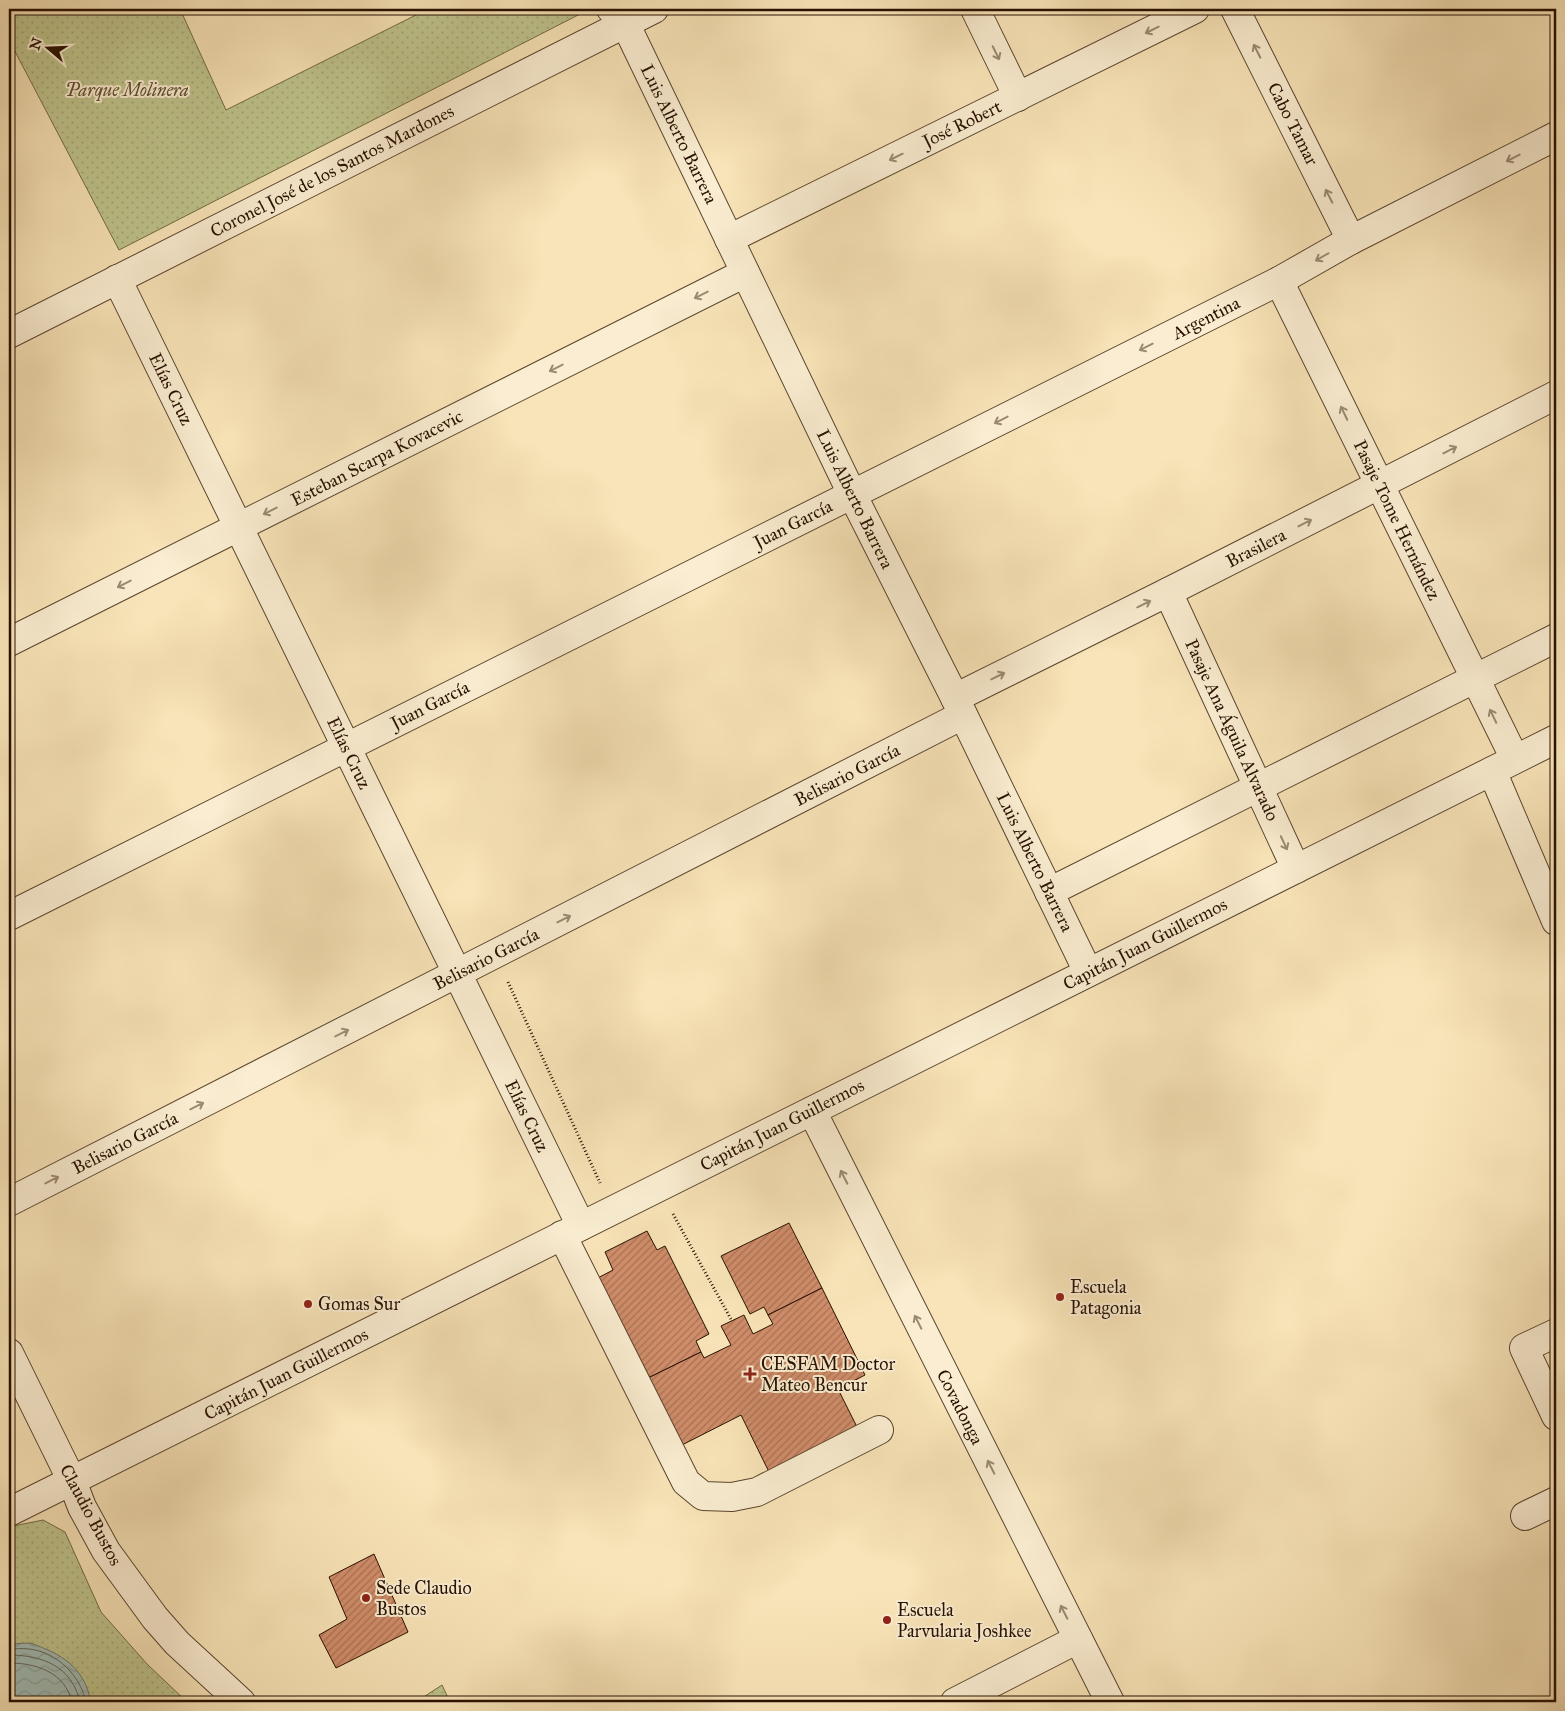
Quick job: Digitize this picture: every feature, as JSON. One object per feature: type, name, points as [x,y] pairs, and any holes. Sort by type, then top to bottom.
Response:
[{"type":"street","name":"Coronel José de los Santos Mardones","points":[[9,334],[618,16],[654,9]]},
{"type":"street","points":[[975,9],[1018,96]]},
{"type":"street","name":"José Robert","points":[[729,239],[1195,9]]},
{"type":"street","name":"Cabo Tamar","points":[[1236,9],[1351,240]]},
{"type":"street","name":"Luis Alberto Barrera","points":[[618,16],[729,239],[852,494],[959,706],[1088,972]]},
{"type":"street","name":"Argentina","points":[[852,494],[1279,281],[1351,240],[1556,136]]},
{"type":"street","name":"Esteban Scarpa Kovacevic","points":[[9,642],[745,273]]},
{"type":"street","name":"Elías Cruz","points":[[117,279],[457,974],[686,1482],[703,1496],[732,1497],[757,1492],[879,1430]]},
{"type":"street","name":"Pasaje Tome Hernández","points":[[1279,281],[1475,678],[1556,921]]},
{"type":"street","name":"Brasilera","points":[[959,706],[1168,592],[1556,395]]},
{"type":"street","name":"Juan García","points":[[9,916],[852,494]]},
{"type":"street","name":"Pasaje Ana Águila Alvarado","points":[[1168,592],[1296,869]]},
{"type":"street","points":[[1049,892],[1556,638]]},
{"type":"street","name":"Belisario García","points":[[9,1202],[457,974],[959,706]]},
{"type":"street","name":"Capitán Juan Guillermos","points":[[9,1512],[1556,739]]},
{"type":"street","name":"Covadonga","points":[[812,1111],[1110,1702]]},
{"type":"street","points":[[1556,1333],[1524,1348],[1556,1416]]},
{"type":"street","name":"Claudio Bustos","points":[[9,1353],[72,1481],[82,1508],[106,1551],[135,1593],[177,1643],[241,1702]]},
{"type":"street","points":[[1525,1516],[1556,1501]]},
{"type":"street","points":[[955,1702],[1078,1639]]},
{"type":"path","points":[[495,954],[613,1210]]},
{"type":"path","points":[[672,1211],[732,1321]]},
{"type":"green space","name":"Parque Molinera","points":[[9,9],[180,9],[226,110],[428,9],[579,9],[584,12],[119,250],[9,40]]},
{"type":"green space","points":[[43,1520],[65,1532],[101,1612],[147,1664],[187,1702],[9,1702],[9,1527]]},
{"type":"green space","points":[[442,1685],[450,1702],[416,1702]]},
{"type":"water","points":[[30,1643],[62,1657],[70,1664],[83,1680],[91,1702],[9,1702],[9,1644]]},
{"type":"building","points":[[789,1223],[822,1288],[768,1315],[764,1307],[750,1314],[721,1256]]},
{"type":"building","points":[[647,1231],[657,1250],[665,1246],[709,1334],[696,1341],[701,1352],[644,1380],[594,1280],[613,1270],[605,1252]]},
{"type":"building","points":[[822,1288],[865,1375],[838,1389],[859,1431],[771,1476],[741,1415],[678,1447],[644,1380],[701,1352],[704,1358],[731,1345],[721,1326],[744,1315],[753,1334],[773,1324],[768,1315]]},
{"type":"building","name":"Sede Claudio Bustos","points":[[374,1554],[408,1632],[336,1668],[319,1635],[347,1619],[329,1577]]},
{"type":"place","name":"Escuela Patagonia","points":[[1060,1297]]},
{"type":"place","name":"Gomas Sur","points":[[308,1304]]},
{"type":"place","name":"CESFAM Doctor Mateo Bencur","points":[[750,1374]]},
{"type":"place","name":"Sede Claudio Bustos","points":[[366,1598]]},
{"type":"place","name":"Escuela Parvularia Joshkee","points":[[887,1620]]}]
